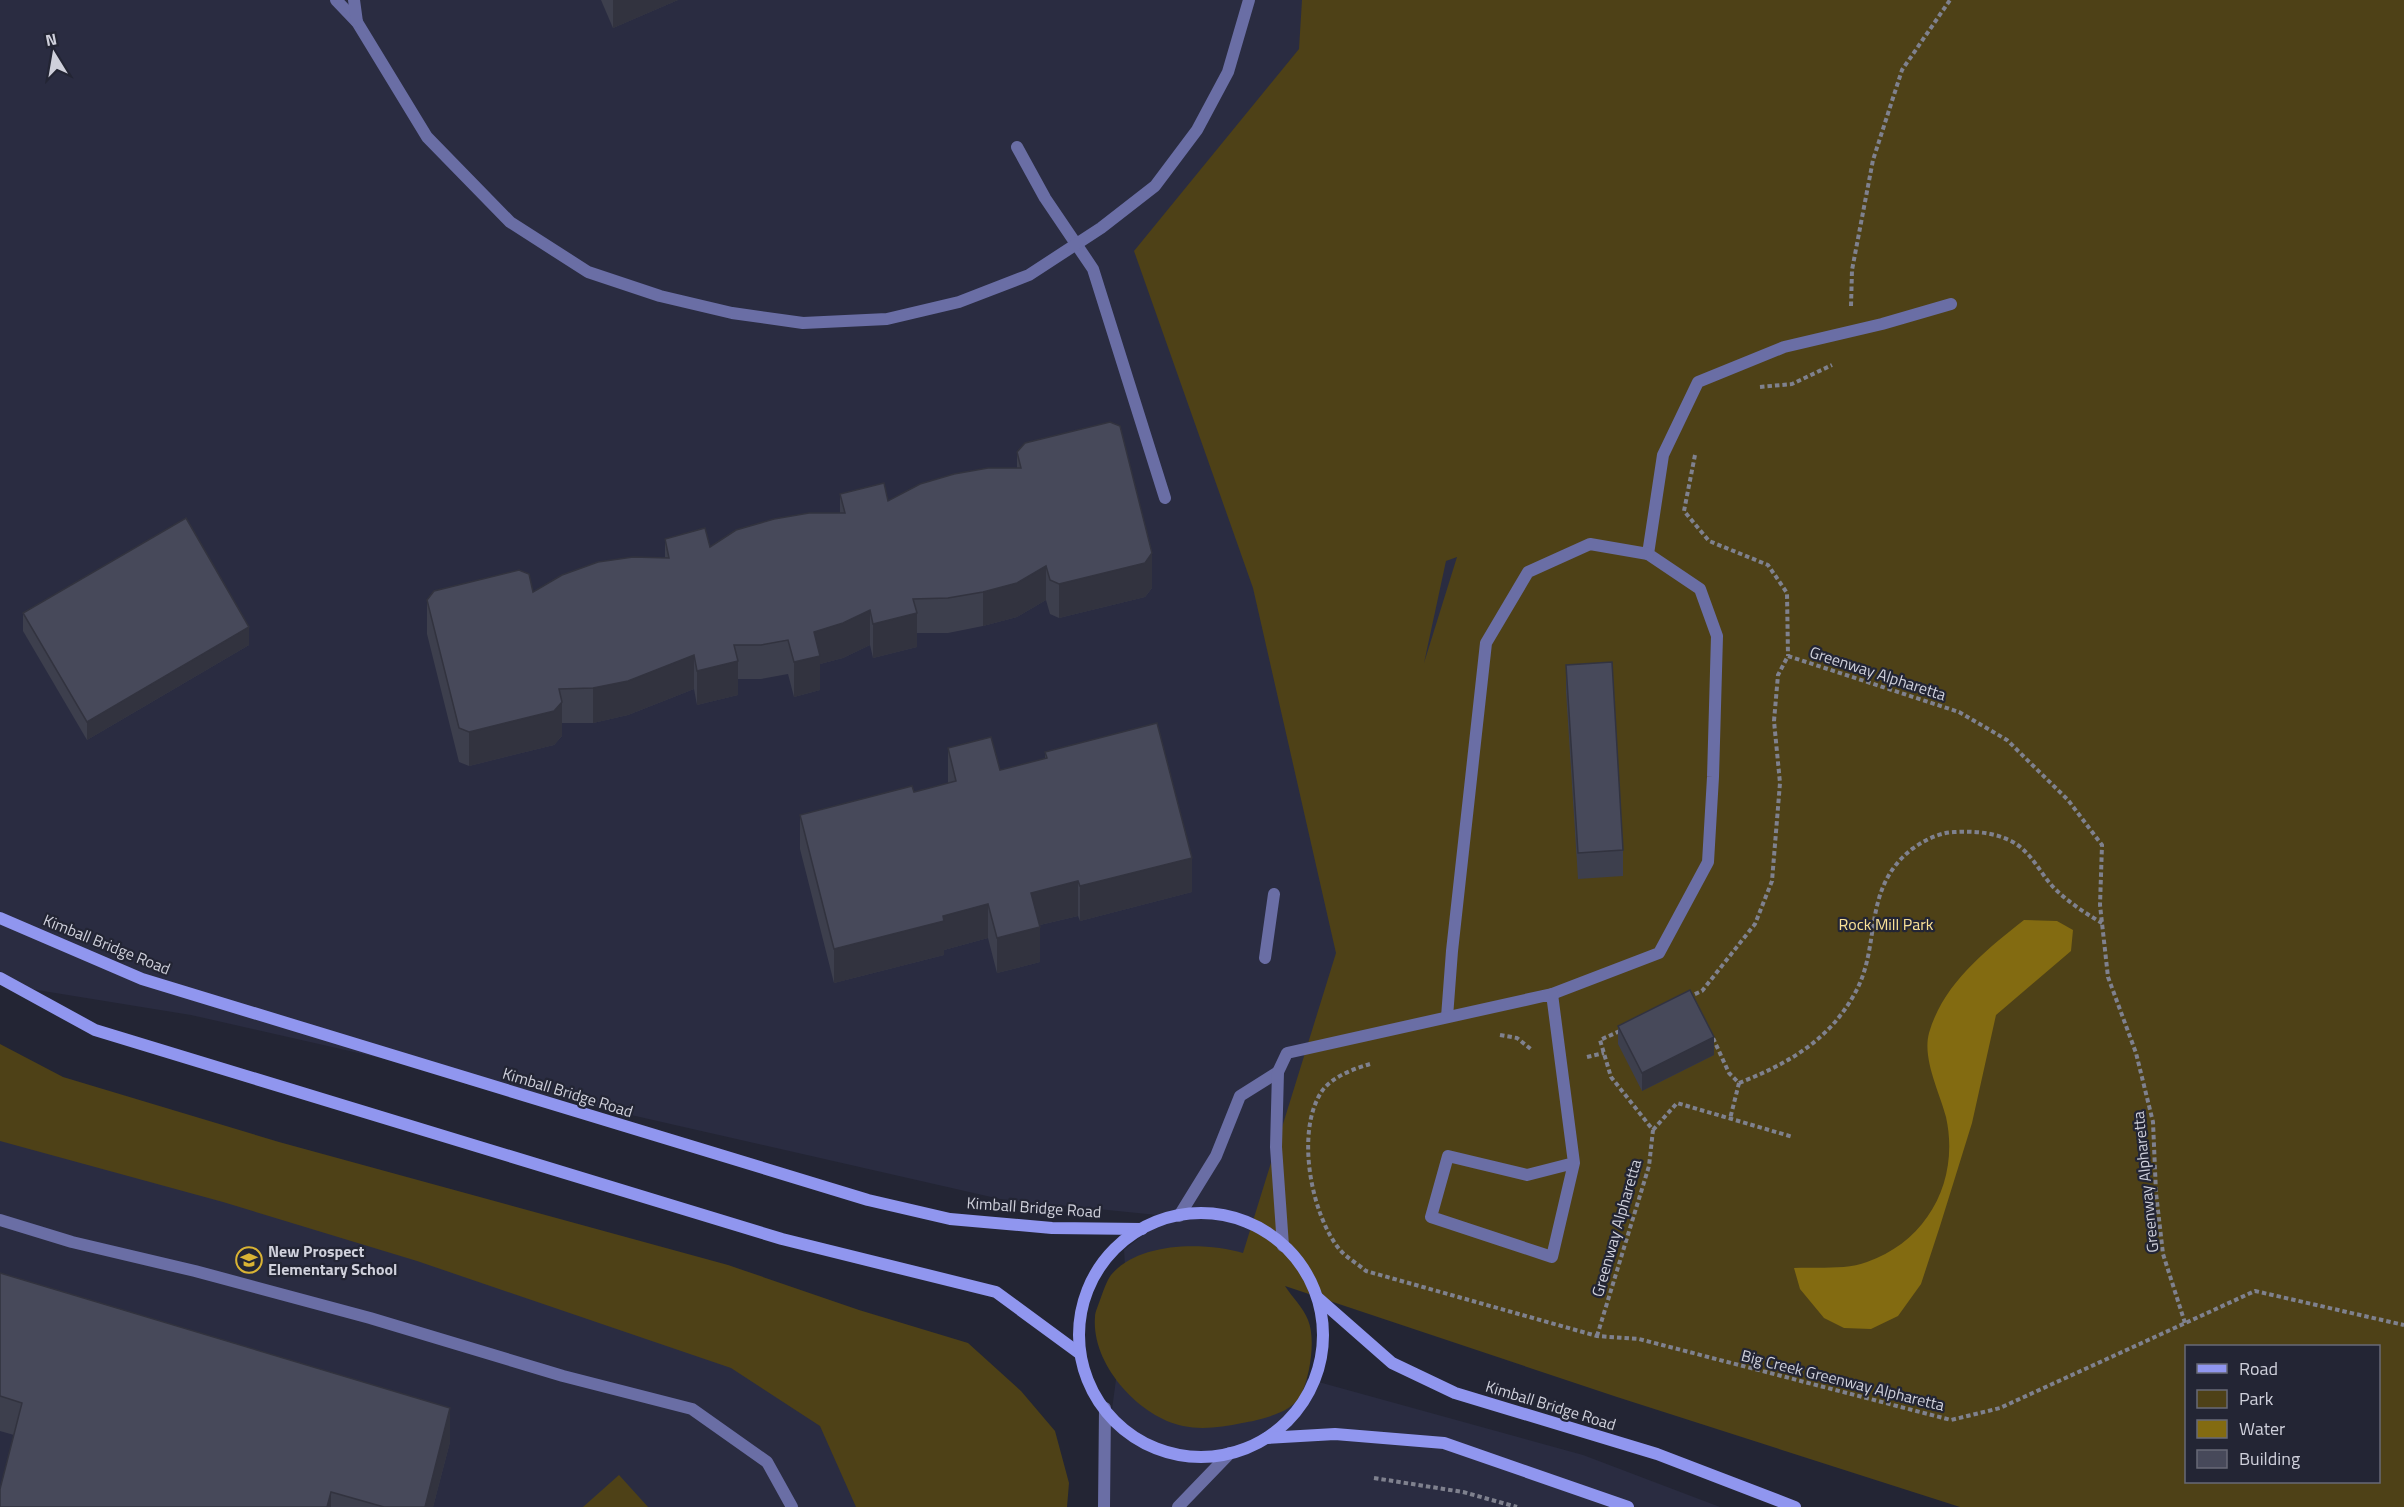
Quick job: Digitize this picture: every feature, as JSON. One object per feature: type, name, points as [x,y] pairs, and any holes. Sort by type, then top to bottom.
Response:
[{"type":"street","points":[[336,0],[357,22],[427,137],[510,222],[588,272],[660,296],[732,313],[803,323],[887,319],[959,302],[1029,275],[1078,244],[1155,186],[1197,130],[1228,72],[1250,0]]},
{"type":"street","points":[[354,0],[357,22]]},
{"type":"street","points":[[1017,147],[1045,198],[1093,269],[1165,498]]},
{"type":"street","points":[[1648,554],[1663,455],[1698,382],[1784,346],[1882,324],[1951,304]]},
{"type":"street","points":[[1283,1246],[1276,1147],[1278,1072],[1287,1053],[1552,994],[1659,953],[1708,862],[1717,636],[1700,588],[1648,554],[1590,544],[1528,572],[1486,643],[1452,951],[1447,1017]]},
{"type":"street","points":[[1265,958],[1274,894]]},
{"type":"street","name":"Kimball Bridge Road","points":[[0,918],[142,979],[868,1200],[950,1218],[1052,1228],[1142,1229]]},
{"type":"street","points":[[0,978],[95,1030],[782,1239],[996,1292],[1079,1353]]},
{"type":"street","points":[[1552,994],[1574,1163],[1552,1257],[1431,1217],[1448,1156],[1527,1174],[1574,1163]]},
{"type":"street","points":[[1179,1216],[1216,1156],[1240,1096],[1278,1072]]},
{"type":"street","points":[[1267,1438],[1297,1411],[1316,1376],[1323,1337],[1318,1298],[1300,1262],[1271,1234],[1235,1217],[1194,1212],[1154,1221],[1119,1243],[1094,1274],[1080,1312],[1079,1353],[1092,1392],[1116,1424],[1150,1447],[1190,1456],[1230,1453],[1267,1438],[1335,1434],[1444,1443],[1628,1507]]},
{"type":"street","points":[[0,1220],[72,1242],[195,1270],[370,1318],[563,1376],[692,1409],[766,1462],[792,1507]]},
{"type":"street","name":"Kimball Bridge Road","points":[[1318,1298],[1392,1363],[1455,1393],[1657,1454],[1795,1507]]},
{"type":"street","points":[[1104,1507],[1105,1408]]},
{"type":"street","points":[[1178,1507],[1230,1453]]},
{"type":"path","name":"Greenway Alpharetta","points":[[1683,1000],[1702,991],[1755,924],[1772,881],[1780,783],[1774,721],[1778,675],[1788,656],[1959,712],[2007,740],[2068,800],[2102,845],[2100,905],[2109,977],[2136,1053],[2152,1122],[2156,1193],[2163,1254],[2186,1323]]},
{"type":"path","points":[[1739,1083],[1789,1061],[1826,1033],[1855,994],[1866,971],[1874,918],[1882,887],[1896,862],[1922,842],[1943,832],[1977,830],[2011,841],[2030,855],[2054,887],[2080,909],[2103,923]]},
{"type":"path","points":[[1693,995],[1698,1005]]},
{"type":"path","points":[[1631,1025],[1600,1040],[1611,1077],[1653,1130],[1677,1103],[1793,1137]]},
{"type":"path","points":[[1498,1034],[1517,1038],[1533,1052]]},
{"type":"path","points":[[1711,1034],[1729,1073],[1739,1083]]},
{"type":"path","points":[[1561,1064],[1604,1053]]},
{"type":"path","name":"Big Creek Greenway Alpharetta","points":[[1378,1062],[1335,1079],[1323,1090],[1311,1120],[1309,1164],[1324,1221],[1341,1251],[1365,1271],[1597,1336],[1639,1339],[1951,1420],[2000,1408],[2255,1291],[2404,1324]]},
{"type":"path","points":[[1730,1119],[1739,1083]]},
{"type":"path","name":"Greenway Alpharetta","points":[[1597,1336],[1649,1167],[1653,1130]]},
{"type":"path","points":[[1374,1478],[1463,1492],[1517,1507]]},
{"type":"shaded area","points":[[0,0],[1641,0],[1544,342],[1212,1356],[1286,1373],[1583,1455],[1720,1507],[1099,1507],[1127,1297],[1124,1250],[1167,1216],[1000,1199],[191,1015],[0,984]]},
{"type":"shaded area","name":"New Prospect Elementary School","points":[[0,1115],[997,1404],[1023,1507],[0,1507]]},
{"type":"green space","name":"Rock Mill Park","points":[[1302,0],[2404,0],[2404,1507],[1960,1507],[1617,1397],[1285,1286],[1306,1315],[1312,1337],[1307,1378],[1301,1395],[1291,1407],[1275,1415],[1249,1422],[1198,1428],[1166,1421],[1135,1400],[1109,1370],[1101,1353],[1096,1335],[1095,1317],[1103,1290],[1111,1275],[1123,1264],[1155,1250],[1192,1246],[1228,1249],[1243,1253],[1336,953],[1253,588],[1134,251],[1299,49]],"holes":[[[1457,557],[1424,663],[1446,561]]]},
{"type":"green space","points":[[0,1044],[63,1077],[279,1142],[728,1265],[859,1310],[968,1343],[1021,1391],[1055,1431],[1069,1483],[1067,1507],[856,1507],[820,1426],[731,1368],[417,1261],[223,1202],[0,1141]]},
{"type":"green space","points":[[619,1475],[648,1507],[583,1507]]},
{"type":"water","points":[[2024,920],[2057,921],[2073,930],[2071,951],[1996,1015],[1972,1123],[1921,1284],[1898,1316],[1871,1329],[1844,1328],[1824,1318],[1800,1289],[1794,1268],[1840,1267],[1867,1262],[1907,1239],[1922,1224],[1935,1205],[1948,1163],[1949,1140],[1946,1117],[1930,1065],[1927,1043],[1929,1033],[1944,999],[1955,984],[1995,943]]},
{"type":"building","points":[[1110,422],[1120,426],[1152,553],[1145,563],[1059,584],[1050,580],[1046,566],[1017,583],[983,592],[948,598],[913,599],[917,613],[873,624],[870,610],[843,623],[814,632],[820,656],[794,662],[788,640],[761,645],[734,645],[738,661],[697,671],[694,655],[628,681],[593,688],[559,689],[562,702],[554,711],[469,732],[459,728],[427,600],[434,591],[519,570],[529,574],[533,592],[562,575],[598,562],[633,557],[669,558],[665,539],[705,528],[710,547],[736,530],[774,519],[809,513],[845,513],[840,494],[884,483],[888,501],[920,484],[954,474],[988,468],[1021,468],[1017,452],[1025,443]]},
{"type":"building","points":[[186,518],[249,627],[87,722],[23,613]]},
{"type":"building","points":[[1612,662],[1623,850],[1578,853],[1566,665]]},
{"type":"building","points":[[1157,723],[1192,858],[1080,886],[1078,881],[1031,893],[1040,927],[997,938],[988,904],[943,916],[944,921],[834,949],[800,815],[912,786],[914,792],[956,781],[948,748],[991,737],[1000,770],[1047,758],[1045,752]]},
{"type":"building","points":[[1690,990],[1714,1037],[1642,1073],[1618,1026]]},
{"type":"building","points":[[0,1273],[450,1408],[425,1507],[384,1507],[331,1492],[327,1507],[0,1507],[0,1489],[22,1403],[0,1396]]},
{"type":"place","name":"New Prospect Elementary School","points":[[249,1260]]}]
